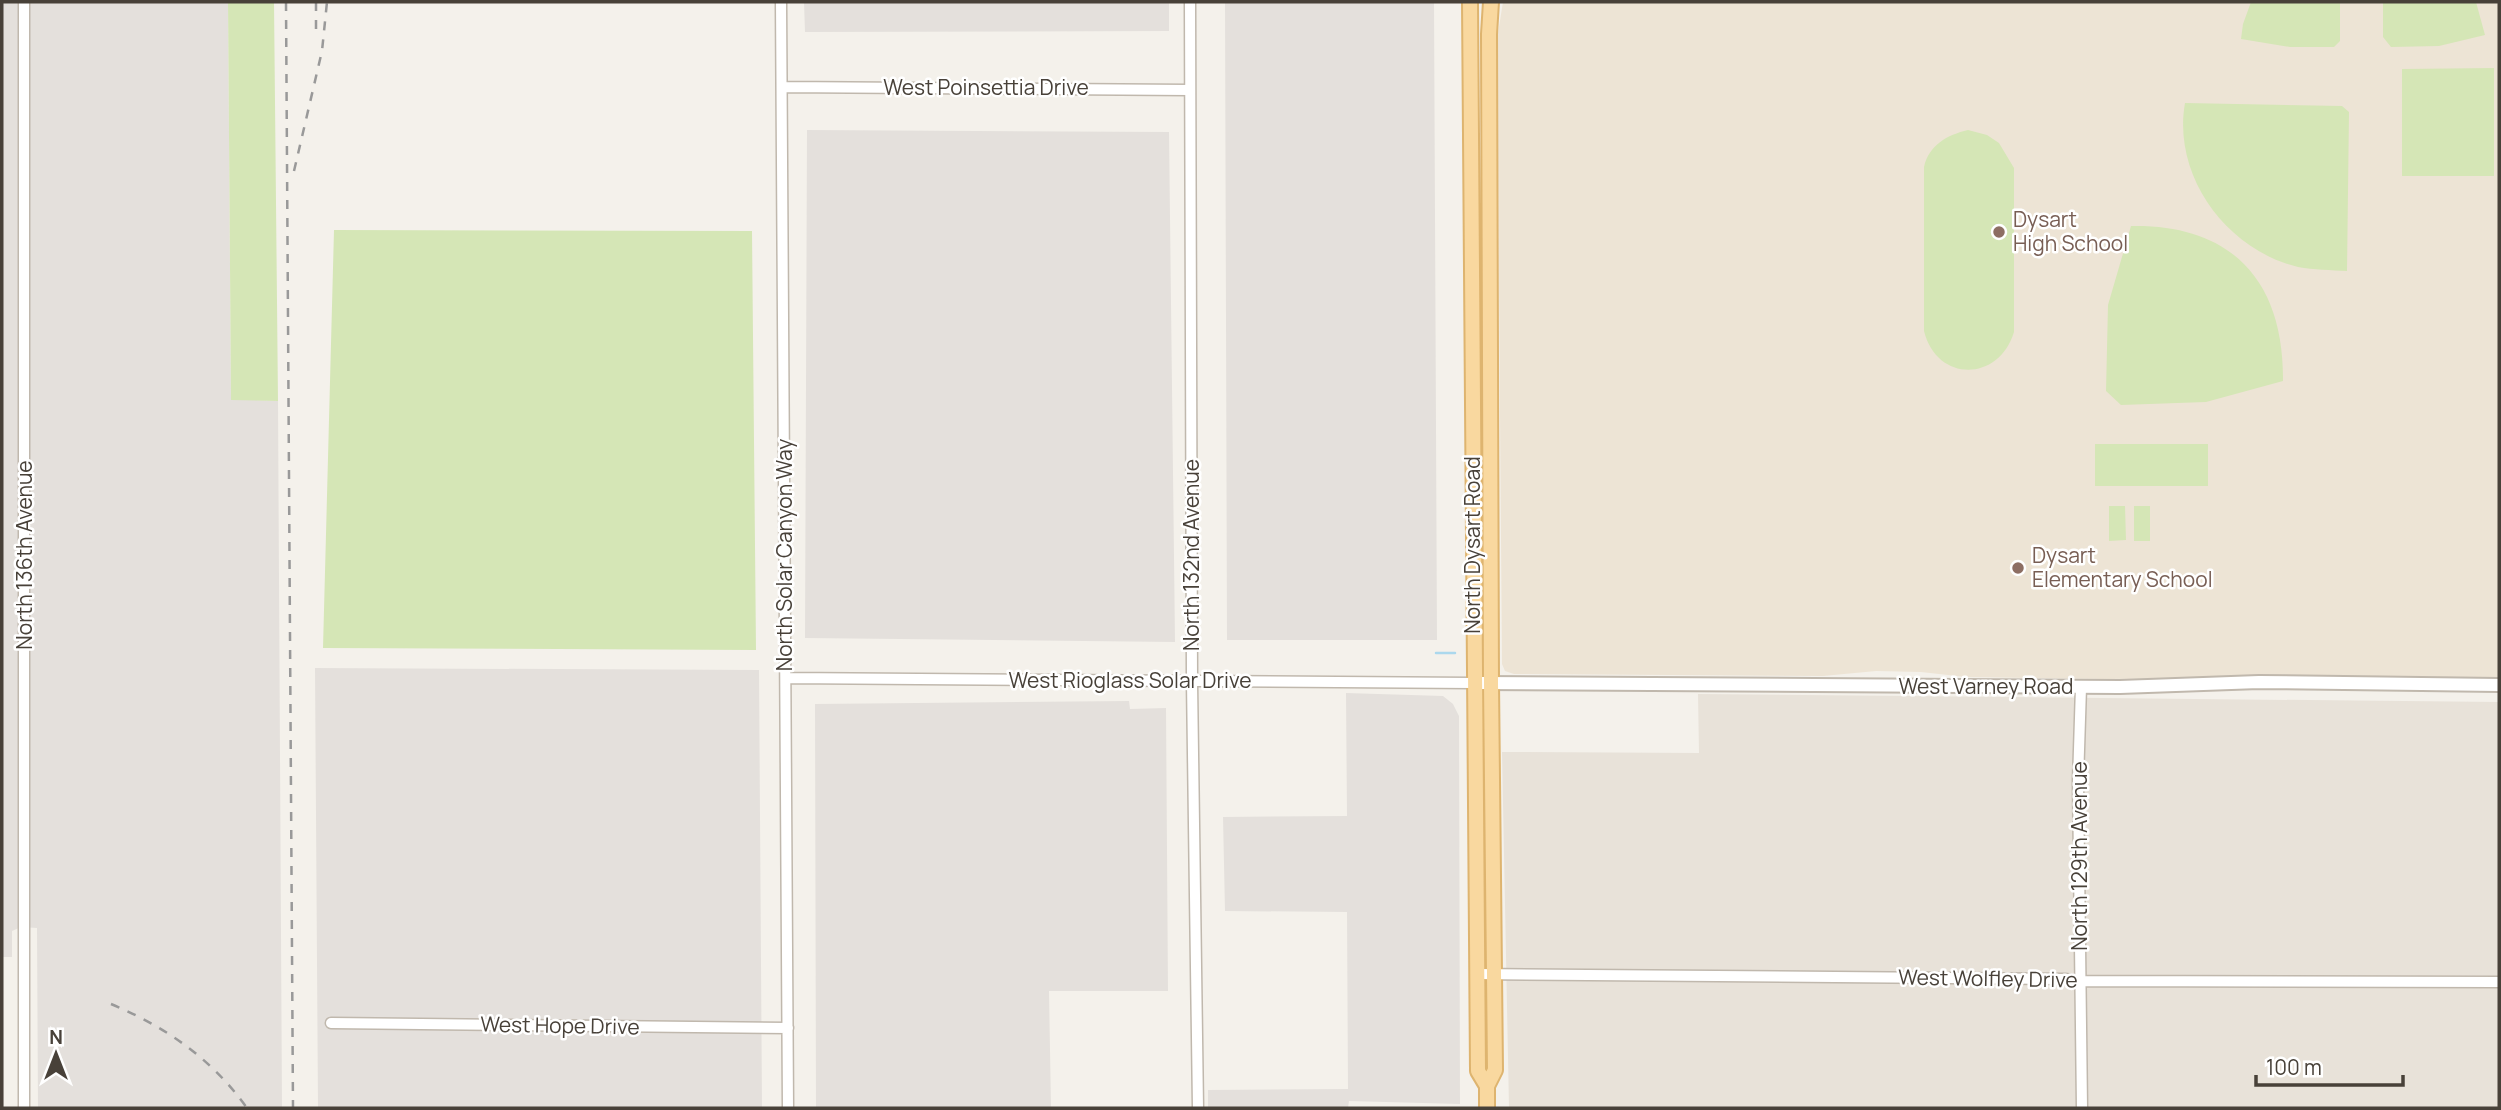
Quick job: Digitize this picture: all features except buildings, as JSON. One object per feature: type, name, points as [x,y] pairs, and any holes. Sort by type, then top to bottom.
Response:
[{"type":"main road","name":"North Dysart Road","points":[[1470,2],[1478,1071],[1487,1086]]},
{"type":"main road","name":"North Dysart Road","points":[[1487,1108],[1487,1086],[1495,1070],[1491,683],[1491,2]]},
{"type":"street","name":"North 136th Avenue","points":[[24,2],[24,1108]]},
{"type":"street","name":"North Solar Canyon Way","points":[[781,2],[788,1108]]},
{"type":"street","name":"North 132nd Avenue","points":[[1190,2],[1192,682],[1198,1108]]},
{"type":"street","name":"West Poinsettia Drive","points":[[783,87],[1190,90]]},
{"type":"street","name":"West Rioglass Solar Drive","points":[[786,678],[1473,683]]},
{"type":"street","name":"West Varney Road","points":[[1473,683],[2081,687],[2259,682],[2499,685]]},
{"type":"street","name":"North 129th Avenue","points":[[2081,687],[2078,781],[2082,1108]]},
{"type":"street","name":"West Wolfley Drive","points":[[1477,974],[2080,981],[2499,982]]},
{"type":"street","name":"West Hope Drive","points":[[331,1023],[788,1028]]},
{"type":"shaded area","points":[[2,2],[228,2],[231,399],[278,401],[282,1108],[38,1108],[37,928],[21,927],[12,931],[12,957],[3,957],[2,1108]]},
{"type":"shaded area","points":[[804,2],[1169,2],[1169,31],[805,32]]},
{"type":"shaded area","points":[[1225,2],[1434,2],[1437,640],[1227,640]]},
{"type":"shaded area","name":"Dysart High School","points":[[1503,2],[2499,2],[2499,678],[2102,679],[1966,677],[1876,671],[1823,676],[1514,674],[1505,671],[1502,664],[1497,39]]},
{"type":"shaded area","points":[[807,130],[1169,132],[1175,642],[805,638]]},
{"type":"shaded area","points":[[315,668],[759,670],[762,1108],[318,1108]]},
{"type":"shaded area","points":[[1346,693],[1443,696],[1453,704],[1459,716],[1460,1104],[1349,1101],[1348,1108],[1208,1108],[1208,1090],[1348,1089],[1347,912],[1225,911],[1223,817],[1347,816]]},
{"type":"shaded area","points":[[1698,694],[2499,702],[2499,1108],[1509,1108],[1502,752],[1699,753]]},
{"type":"shaded area","points":[[1129,701],[1130,709],[1166,708],[1168,991],[1049,991],[1051,1108],[816,1108],[815,704]]},
{"type":"green space","points":[[228,2],[274,2],[278,401],[231,400]]},
{"type":"green space","points":[[2251,2],[2340,2],[2340,41],[2334,47],[2290,47],[2241,39]]},
{"type":"green space","points":[[2383,2],[2476,2],[2485,35],[2439,46],[2391,47],[2383,37]]},
{"type":"green space","points":[[2494,68],[2494,176],[2402,176],[2402,69]]},
{"type":"green space","points":[[2185,103],[2342,106],[2349,112],[2347,271],[2298,267],[2272,258],[2228,227],[2210,206],[2196,182],[2187,157],[2183,130]]},
{"type":"green space","points":[[1968,130],[1987,135],[1999,143],[2014,168],[2014,332],[2006,348],[1995,360],[1968,370],[1941,360],[1931,348],[1924,331],[1924,167],[1926,159],[1940,142]]},
{"type":"green space","points":[[2131,226],[2167,228],[2198,235],[2224,248],[2246,266],[2262,288],[2274,315],[2281,346],[2283,381],[2206,402],[2121,405],[2106,391],[2108,305]]},
{"type":"green space","points":[[334,230],[752,231],[756,650],[323,648]]},
{"type":"green space","points":[[2095,444],[2208,444],[2208,486],[2095,486]]},
{"type":"green space","points":[[2109,506],[2125,506],[2126,540],[2109,541]]},
{"type":"green space","points":[[2134,506],[2150,506],[2150,541],[2134,541]]},
{"type":"waterway","points":[[1436,653],[1455,653]]},
{"type":"railway","points":[[286,2],[293,1108]]},
{"type":"railway","points":[[316,2],[316,37]]},
{"type":"railway","points":[[294,171],[322,51],[327,2]]},
{"type":"railway","points":[[111,1004],[151,1023],[186,1046],[219,1074],[247,1108]]},
{"type":"place","name":"Dysart High School","points":[[1999,232]]},
{"type":"place","name":"Dysart Elementary School","points":[[2018,568]]}]
